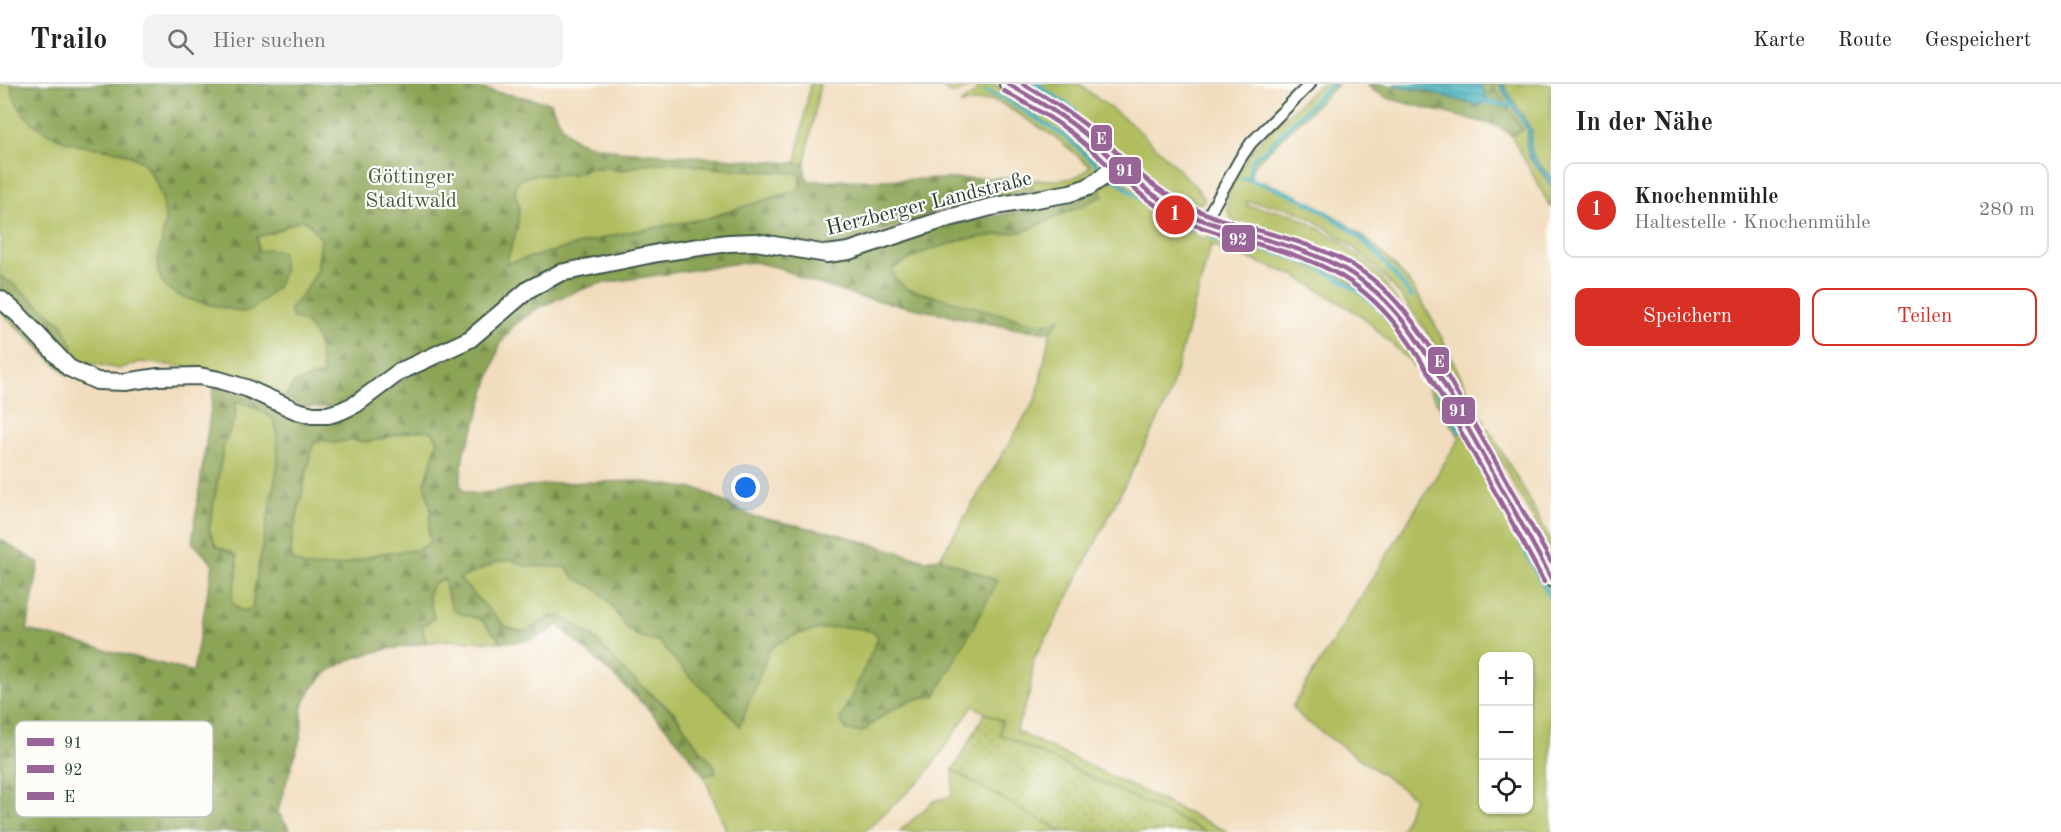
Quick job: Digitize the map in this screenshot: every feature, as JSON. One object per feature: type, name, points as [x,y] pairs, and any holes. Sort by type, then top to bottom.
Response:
[{"type":"street","points":[[1008,84],[1083,132],[1146,190],[1167,204],[1204,223],[1313,254],[1346,270],[1378,295],[1420,345],[1502,487],[1551,578]]},
{"type":"street","points":[[1204,223],[1251,143],[1310,84]]},
{"type":"street","name":"Herzberger Landstraße","points":[[0,299],[18,314],[69,368],[97,381],[125,382],[158,377],[199,376],[246,388],[297,411],[313,415],[328,415],[356,404],[399,372],[470,339],[522,294],[560,273],[647,255],[728,243],[756,242],[827,254],[849,251],[945,219],[991,207],[1070,193],[1088,187],[1103,177],[1116,163]]},
{"type":"green space","points":[[0,84],[11,84],[12,92],[32,123],[77,145],[120,151],[144,163],[157,184],[164,205],[165,221],[158,269],[164,284],[174,293],[241,312],[258,252],[257,237],[302,219],[310,224],[321,239],[316,271],[309,286],[289,311],[308,324],[316,334],[323,375],[294,383],[285,398],[256,383],[215,370],[140,362],[119,369],[71,359],[63,325],[12,283],[0,276]]},
{"type":"green space","name":"Göttinger Stadtwald","points":[[11,84],[457,84],[551,103],[556,116],[568,134],[584,143],[619,151],[805,164],[805,174],[809,181],[1001,178],[1031,180],[1032,191],[942,209],[836,247],[792,242],[598,259],[335,407],[303,407],[285,398],[294,383],[323,374],[317,340],[309,327],[293,318],[289,310],[318,271],[321,239],[310,224],[302,219],[257,237],[258,252],[268,249],[282,252],[284,271],[277,287],[252,310],[241,312],[182,296],[166,286],[158,272],[165,215],[162,199],[148,168],[128,154],[78,145],[55,137],[26,116],[14,96]],"holes":[[[673,162],[711,168],[794,173],[800,175],[800,187],[797,190],[708,218],[619,234],[506,264],[517,229],[519,206],[515,189],[522,178],[535,175],[572,174],[591,168],[621,171],[643,164]]]},
{"type":"green space","points":[[810,84],[820,84],[805,164],[796,163]]},
{"type":"green space","points":[[939,84],[971,84],[956,94],[949,93]]},
{"type":"green space","points":[[981,84],[994,84],[1035,107],[1094,151],[1097,157],[1097,169],[1089,179],[1062,190],[1032,191],[1031,180],[1071,178],[1085,172],[1090,166],[1055,137],[1001,103],[991,100],[960,104],[975,93]]},
{"type":"green space","points":[[1019,84],[1081,84],[1146,138],[1196,187],[1204,197],[1204,201],[1191,205],[1177,203]]},
{"type":"green space","points":[[1320,84],[1338,84],[1253,166],[1250,179],[1298,196],[1322,209],[1345,223],[1387,258],[1419,297],[1485,423],[1480,425],[1449,369],[1415,315],[1374,266],[1350,244],[1295,211],[1274,205],[1246,202],[1248,206],[1293,214],[1339,240],[1379,275],[1409,318],[1270,232],[1271,229],[1240,226],[1229,215],[1229,195],[1232,185],[1249,155],[1269,132]]},
{"type":"green space","points":[[1367,84],[1410,88],[1479,106],[1486,95],[1480,84],[1493,84],[1523,130],[1511,135],[1498,126],[1390,99],[1374,91]]},
{"type":"green space","points":[[1493,84],[1551,84],[1551,208],[1511,135],[1522,131]]},
{"type":"green space","points":[[673,162],[711,168],[794,173],[800,175],[800,187],[797,190],[708,218],[619,234],[505,264],[517,229],[519,206],[515,189],[522,178],[535,175],[572,174],[591,168],[621,171],[643,164]]},
{"type":"green space","points":[[1111,180],[1125,183],[1173,219],[1176,216],[1190,225],[1196,236],[1204,238],[1213,232],[1301,256],[1349,281],[1380,306],[1397,325],[1417,354],[1506,504],[1551,591],[1551,832],[1400,832],[1414,797],[1303,719],[1292,707],[1460,438],[1411,362],[1362,316],[1296,276],[1211,245],[1168,400],[1053,626],[1034,658],[1029,695],[1016,731],[1228,832],[1206,832],[1000,734],[1001,721],[973,706],[924,777],[864,832],[727,832],[704,776],[715,773],[714,765],[695,743],[674,712],[627,674],[594,637],[562,617],[550,616],[528,631],[517,631],[505,626],[459,579],[497,562],[512,559],[525,566],[566,567],[575,578],[593,587],[607,599],[628,629],[645,638],[657,640],[740,725],[770,649],[793,636],[822,629],[837,627],[865,630],[877,634],[878,639],[840,720],[862,732],[905,703],[935,696],[997,581],[940,558],[1037,397],[1050,332],[1059,320],[1039,324],[907,289],[894,278],[893,268],[926,251],[962,240],[1025,231],[1103,196],[1099,188]]},
{"type":"green space","points":[[1099,188],[1103,196],[1025,231],[962,240],[926,251],[893,268],[894,278],[907,289],[1039,324],[1060,319],[1050,332],[1017,329],[859,297],[806,280],[780,268],[754,262],[598,284],[569,294],[536,309],[512,327],[500,344],[476,422],[464,450],[460,484],[464,491],[475,494],[557,483],[637,481],[701,490],[751,516],[838,534],[925,560],[940,558],[998,581],[935,696],[905,703],[862,732],[847,731],[840,720],[878,639],[877,634],[852,628],[822,629],[793,636],[770,649],[740,726],[728,711],[692,679],[657,640],[644,638],[628,629],[599,591],[575,578],[566,567],[525,566],[512,560],[497,562],[459,579],[505,626],[517,631],[528,631],[550,616],[562,616],[593,637],[627,674],[673,712],[714,765],[716,773],[704,776],[654,715],[558,625],[532,639],[502,642],[480,619],[453,611],[445,579],[434,583],[428,594],[434,619],[422,626],[426,643],[354,658],[323,676],[312,689],[303,706],[301,734],[278,813],[292,832],[0,832],[0,539],[39,563],[27,630],[193,672],[213,564],[192,542],[214,386],[236,392],[291,417],[368,402],[538,290],[564,279],[597,271],[729,249],[755,249],[796,255],[1078,200]],"holes":[[[236,401],[252,406],[273,418],[277,431],[278,464],[253,607],[245,611],[239,609],[232,601],[237,573],[236,555],[216,546],[209,529],[224,444],[235,418]],[[430,430],[438,440],[425,484],[431,510],[430,543],[417,550],[382,553],[339,566],[306,567],[293,560],[292,537],[313,443],[323,440],[333,443],[351,440],[368,442],[407,432]]]},
{"type":"green space","points":[[0,276],[12,283],[63,325],[73,347],[66,374],[0,311]]},
{"type":"green space","points":[[235,400],[252,406],[273,418],[277,431],[278,464],[254,591],[253,608],[245,611],[237,608],[232,600],[237,571],[231,552],[216,546],[209,530],[224,444],[235,418]]},
{"type":"green space","points":[[1488,428],[1551,541],[1551,550],[1484,431]]},
{"type":"green space","points":[[430,430],[438,440],[425,483],[431,510],[430,543],[417,550],[382,553],[339,566],[306,567],[292,560],[292,537],[313,443],[323,440],[333,443],[351,440],[368,442],[407,432]]},
{"type":"green space","points":[[446,578],[446,589],[453,611],[480,619],[502,642],[446,640],[426,643],[422,626],[434,619],[428,594],[434,583]]},
{"type":"green space","points":[[985,713],[1002,721],[1000,734],[1206,832],[1064,832],[1027,813],[953,770]]},
{"type":"green space","points":[[953,770],[1064,832],[899,832],[934,801],[952,796]]},
{"type":"water","points":[[1394,84],[1480,84],[1487,102],[1479,106],[1419,89],[1402,88]]},
{"type":"water","points":[[1499,84],[1503,84],[1532,131],[1532,152],[1551,177],[1551,187],[1529,157],[1528,132]]},
{"type":"waterway","points":[[1035,84],[1076,110]]},
{"type":"waterway","points":[[1250,180],[1250,168],[1254,158],[1262,153],[1332,84]]},
{"type":"waterway","points":[[986,91],[1011,102],[1066,137],[1104,171]]},
{"type":"waterway","points":[[1487,102],[1513,106]]},
{"type":"waterway","points":[[1110,176],[1160,214],[1192,231]]},
{"type":"waterway","points":[[1242,178],[1296,196],[1346,226],[1379,256],[1412,297]]},
{"type":"waterway","points":[[1212,239],[1257,248],[1301,261],[1322,270],[1361,294],[1379,309],[1403,337],[1460,432]]},
{"type":"waterway","points":[[1477,462],[1551,599]]},
{"type":"transit line","name":"91","points":[[1008,84],[1075,126],[1135,180],[1168,204],[1210,223],[1321,258],[1365,283],[1385,301],[1403,321],[1434,367],[1551,578]]},
{"type":"transit line","name":"E","points":[[1023,84],[1080,121],[1142,176],[1171,197],[1192,208],[1235,224],[1324,251],[1368,276],[1389,294],[1407,314],[1438,360],[1551,562]]},
{"type":"transit line","name":"92","points":[[1004,91],[1071,133],[1130,186],[1163,210],[1206,229],[1298,256],[1320,265],[1341,276],[1381,308],[1414,349],[1544,582]]},
{"type":"place","name":"Knochenmühle","points":[[1175,215]]}]
